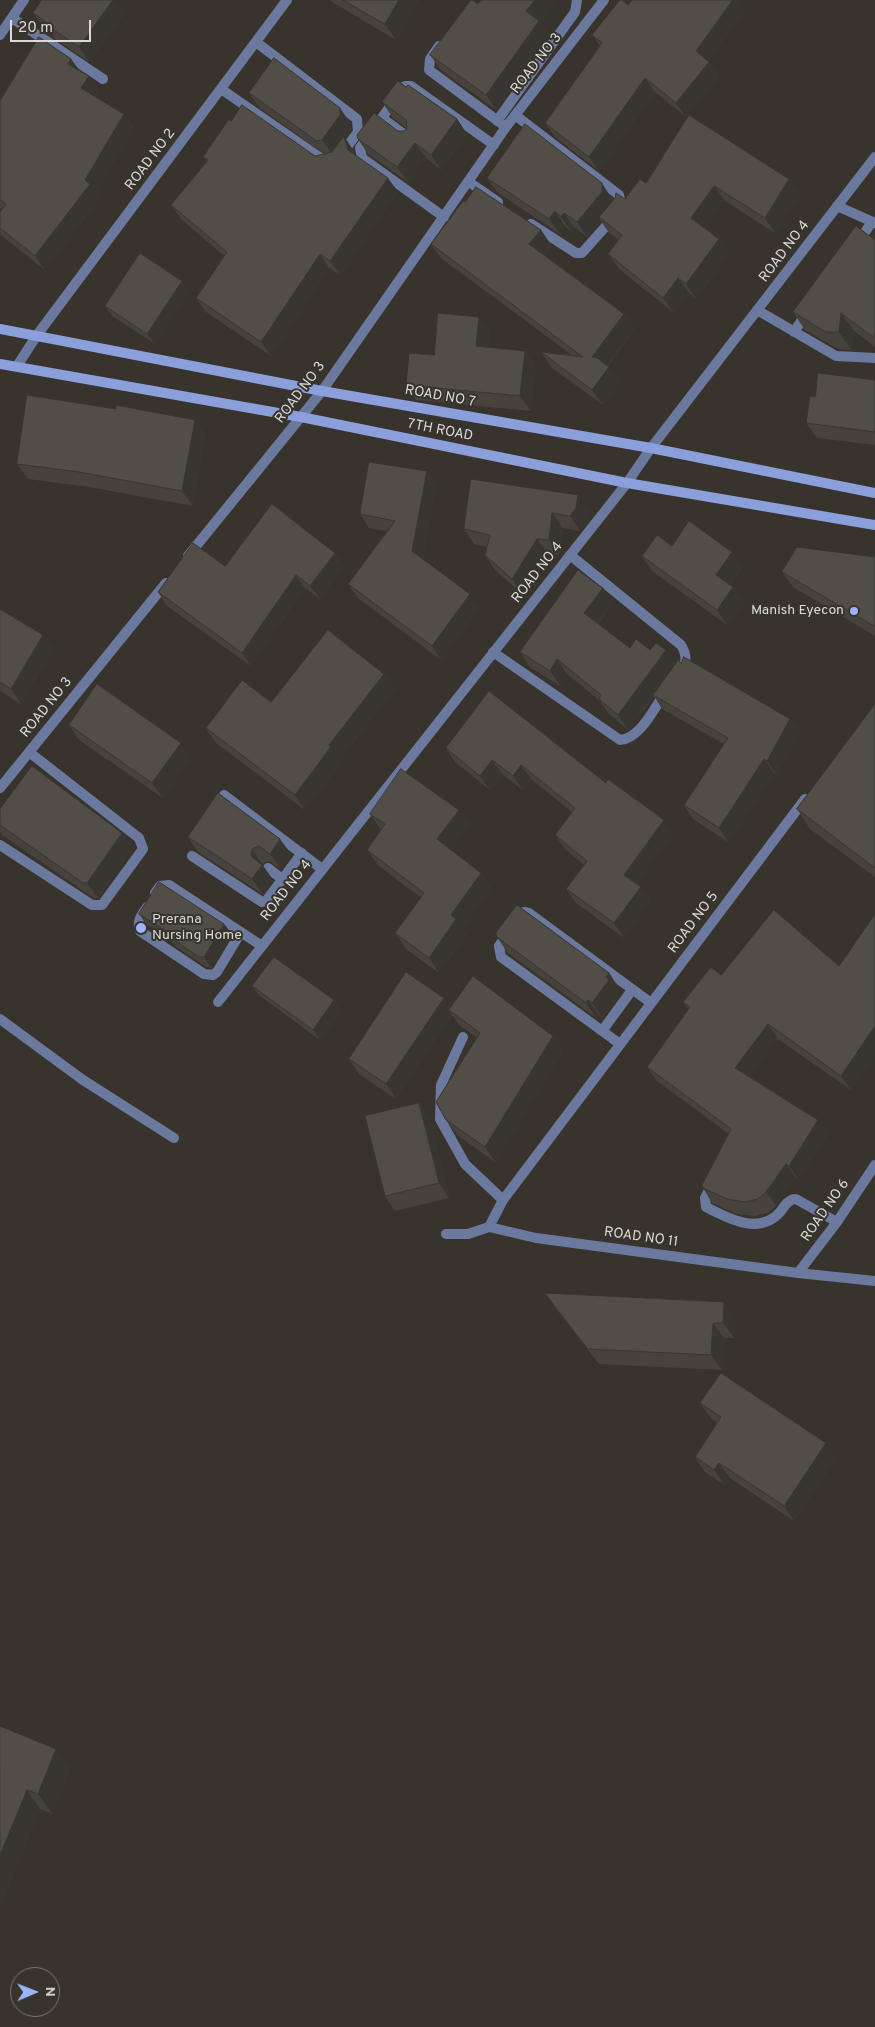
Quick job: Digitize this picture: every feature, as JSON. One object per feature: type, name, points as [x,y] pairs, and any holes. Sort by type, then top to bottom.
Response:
[{"type":"street","points":[[0,35],[24,0]]},
{"type":"street","name":"ROAD NO 2","points":[[17,366],[37,335],[287,0]]},
{"type":"street","points":[[497,121],[575,12],[577,0]]},
{"type":"street","name":"ROAD NO 3","points":[[184,562],[322,391],[506,127],[604,0]]},
{"type":"street","points":[[12,18],[103,79]]},
{"type":"street","points":[[568,21],[581,30]]},
{"type":"street","points":[[446,37],[430,59],[429,70],[506,127]]},
{"type":"street","points":[[221,89],[246,101],[326,163],[337,161],[358,132],[357,119],[274,62],[256,42]]},
{"type":"street","points":[[444,217],[362,158],[360,148],[405,86],[411,86],[494,145]]},
{"type":"street","points":[[515,115],[531,134],[620,195],[621,205],[620,209],[582,253],[576,253],[520,216]]},
{"type":"street","points":[[382,118],[412,140]]},
{"type":"street","name":"ROAD NO 4","points":[[218,1002],[627,483],[651,448],[875,158]]},
{"type":"street","points":[[469,182],[491,191],[504,206]]},
{"type":"street","points":[[837,206],[873,223],[850,253]]},
{"type":"street","points":[[794,332],[816,300]]},
{"type":"street","points":[[757,310],[836,356],[875,358]]},
{"type":"street","name":"ROAD NO 7","points":[[0,329],[322,391],[651,448],[875,493]]},
{"type":"street","name":"7TH ROAD","points":[[0,364],[301,417],[627,483],[875,526]]},
{"type":"street","points":[[493,652],[521,666],[620,740],[628,739],[636,734],[685,665],[686,653],[681,645],[587,574],[570,555]]},
{"type":"street","name":"ROAD NO 3","points":[[0,788],[171,577]]},
{"type":"street","points":[[0,845],[92,905],[98,906],[102,905],[143,849],[139,838],[41,767],[29,752]]},
{"type":"street","name":"ROAD NO 5","points":[[503,1200],[810,792]]},
{"type":"street","points":[[224,795],[322,869]]},
{"type":"street","points":[[192,856],[262,902],[266,901],[302,853]]},
{"type":"street","points":[[268,868],[282,879]]},
{"type":"street","points":[[242,932],[217,972],[204,974],[144,934],[138,925],[160,886],[169,885],[242,932],[262,946]]},
{"type":"street","points":[[620,1044],[500,957],[498,946],[522,914],[529,913],[651,1003]]},
{"type":"street","points":[[602,1031],[632,990]]},
{"type":"street","points":[[0,1019],[83,1080],[174,1138]]},
{"type":"street","points":[[446,1234],[468,1234],[489,1227],[503,1200],[465,1164],[440,1120],[441,1085],[463,1036]]},
{"type":"street","name":"ROAD NO 6","points":[[798,1273],[837,1222],[875,1165]]},
{"type":"street","points":[[709,1190],[705,1198],[706,1207],[736,1222],[761,1223],[776,1217],[788,1202],[796,1199],[837,1222]]},
{"type":"street","name":"ROAD NO 11","points":[[489,1227],[536,1238],[798,1273],[875,1281]]},
{"type":"building","points":[[42,0],[113,0],[79,47],[45,24],[46,22],[33,13]]},
{"type":"building","points":[[343,0],[399,0],[385,24]]},
{"type":"building","points":[[471,0],[478,4],[481,0],[535,0],[526,11],[539,21],[486,95],[430,55]]},
{"type":"building","points":[[620,0],[628,5],[632,0],[733,0],[696,51],[709,62],[676,103],[645,78],[589,157],[545,123],[602,43],[592,35]]},
{"type":"building","points":[[39,37],[71,59],[68,64],[89,76],[81,88],[124,114],[85,180],[90,184],[35,256],[0,228],[0,212],[6,204],[0,200],[0,101]]},
{"type":"building","points":[[274,58],[340,108],[340,115],[322,140],[317,141],[249,93]]},
{"type":"building","points":[[398,81],[406,87],[408,85],[457,119],[431,155],[415,143],[397,167],[358,139],[357,135],[374,113],[398,131],[407,129],[406,120],[382,102]]},
{"type":"building","points":[[242,105],[315,156],[332,152],[344,136],[348,150],[388,178],[330,261],[320,254],[261,342],[196,298],[227,252],[171,205],[208,160],[203,157],[229,119],[231,121]]},
{"type":"building","points":[[689,115],[789,179],[765,218],[714,186],[691,218],[719,239],[686,284],[678,278],[663,298],[608,254],[622,235],[599,217],[615,198],[616,193],[625,199],[640,179],[646,183]]},
{"type":"building","points":[[525,124],[602,183],[602,192],[577,222],[564,213],[561,217],[555,211],[549,219],[487,178]]},
{"type":"building","points":[[476,187],[541,230],[529,244],[624,314],[592,357],[597,358],[609,367],[592,390],[541,352],[583,357],[431,244],[463,201],[465,202]]},
{"type":"building","points":[[856,226],[875,240],[875,333],[873,337],[841,313],[839,332],[826,332],[793,312]]},
{"type":"building","points":[[140,253],[182,281],[147,334],[105,306]]},
{"type":"building","points":[[438,313],[479,317],[476,346],[525,351],[520,396],[406,385],[409,353],[434,355]]},
{"type":"building","points":[[818,373],[875,380],[875,432],[806,423],[810,396],[815,397]]},
{"type":"building","points":[[27,395],[116,409],[116,405],[195,420],[182,491],[79,472],[17,464]]},
{"type":"building","points":[[369,462],[427,471],[412,551],[470,594],[432,646],[348,584],[395,521],[360,514]]},
{"type":"building","points":[[471,479],[578,495],[576,508],[570,516],[552,513],[549,540],[537,539],[512,579],[485,555],[490,535],[464,529]]},
{"type":"building","points":[[272,504],[335,553],[310,586],[296,575],[242,653],[158,592],[193,543],[225,566]]},
{"type":"building","points":[[689,521],[732,552],[716,575],[733,587],[717,610],[642,556],[657,535],[672,546]]},
{"type":"building","name":"Manish Eyecon","points":[[797,547],[875,557],[874,626],[782,572]]},
{"type":"building","points":[[578,570],[603,588],[584,613],[630,648],[636,639],[650,650],[656,643],[666,650],[618,715],[599,699],[601,695],[557,659],[550,671],[520,652]]},
{"type":"building","points":[[0,609],[43,635],[11,689],[0,682]]},
{"type":"building","points":[[328,630],[384,674],[329,745],[331,747],[295,795],[206,728],[242,680],[271,702]]},
{"type":"building","points":[[684,657],[790,719],[767,761],[764,759],[719,828],[684,805],[728,738],[653,695],[678,660],[681,663]]},
{"type":"building","points":[[97,684],[181,743],[152,783],[69,725]]},
{"type":"building","points":[[489,691],[606,783],[608,779],[664,820],[624,875],[641,887],[614,923],[566,889],[587,861],[555,835],[575,808],[521,765],[513,776],[492,760],[480,776],[446,748]]},
{"type":"building","points":[[875,704],[875,868],[797,809]]},
{"type":"building","points":[[32,766],[122,833],[87,883],[83,883],[0,825],[0,809]]},
{"type":"building","points":[[401,769],[459,810],[437,839],[481,873],[451,915],[456,919],[429,958],[395,933],[424,893],[367,850],[385,824],[370,814]]},
{"type":"building","points":[[218,793],[280,839],[270,854],[259,846],[252,849],[251,856],[262,865],[252,879],[188,837]]},
{"type":"building","points":[[159,882],[224,924],[204,957],[199,957],[168,936],[169,933],[139,914]]},
{"type":"building","points":[[517,905],[609,973],[606,977],[609,980],[592,1003],[588,1000],[586,1003],[497,937],[496,933]]},
{"type":"building","points":[[774,910],[839,966],[875,914],[875,1026],[841,1076],[768,1024],[735,1068],[818,1120],[789,1166],[786,1164],[766,1192],[758,1199],[745,1202],[727,1199],[703,1188],[702,1185],[731,1129],[647,1067],[690,1007],[683,1002],[711,967],[721,975]]},
{"type":"building","points":[[274,957],[334,1000],[313,1030],[252,986]]},
{"type":"building","points":[[406,972],[444,998],[386,1084],[349,1059]]},
{"type":"building","points":[[473,976],[553,1036],[485,1147],[446,1120],[436,1102],[480,1033],[449,1010]]},
{"type":"building","points":[[419,1103],[439,1183],[385,1196],[365,1116]]},
{"type":"building","points":[[545,1293],[724,1302],[723,1323],[713,1323],[711,1355],[588,1349]]},
{"type":"building","points":[[721,1373],[826,1443],[784,1506],[719,1463],[714,1470],[695,1457],[721,1417],[700,1403]]},
{"type":"building","points":[[0,1726],[56,1749],[38,1794],[27,1790],[0,1855]]},
{"type":"place","name":"Manish Eyecon","points":[[854,611]]},
{"type":"place","name":"Prerana Nursing Home","points":[[141,928]]}]
